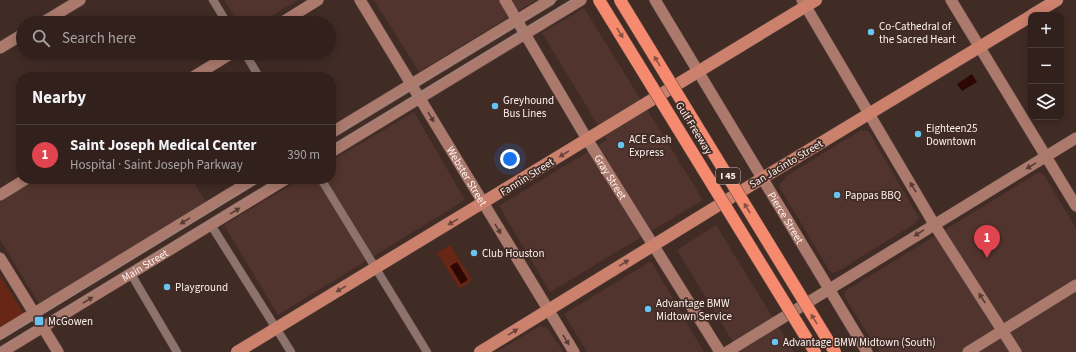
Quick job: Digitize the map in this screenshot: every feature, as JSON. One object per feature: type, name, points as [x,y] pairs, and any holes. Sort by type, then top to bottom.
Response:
[{"type":"highway","name":"Gulf Freeway","points":[[599,0],[815,352]]},
{"type":"highway","name":"Gulf Freeway","points":[[620,0],[835,352]]},
{"type":"main road","points":[[54,16],[80,0]]},
{"type":"main road","points":[[292,16],[318,0]]},
{"type":"main road","name":"Webster Street","points":[[360,0],[574,352]]},
{"type":"main road","name":"Gray Street","points":[[505,0],[587,139],[720,352]]},
{"type":"main road","points":[[336,130],[550,0]]},
{"type":"main road","points":[[336,149],[581,0]]},
{"type":"main road","name":"Pierce Street","points":[[655,0],[761,179],[867,352]]},
{"type":"main road","points":[[951,0],[1076,206]]},
{"type":"main road","name":"San Jacinto Street","points":[[1037,12],[1057,0]]},
{"type":"main road","points":[[808,2],[868,114],[934,224],[1016,352]]},
{"type":"main road","name":"Fannin Street","points":[[237,352],[483,204],[808,2]]},
{"type":"main road","name":"San Jacinto Street","points":[[480,352],[761,179],[1028,17]]},
{"type":"main road","points":[[0,48],[16,38]]},
{"type":"main road","points":[[201,72],[221,60]]},
{"type":"main road","points":[[727,352],[829,288],[1076,138]]},
{"type":"main road","points":[[0,195],[18,184]]},
{"type":"main road","name":"Main Street","points":[[0,334],[246,184]]},
{"type":"main road","name":"Main Street","points":[[2,352],[278,184]]},
{"type":"main road","points":[[0,258],[58,352]]},
{"type":"main road","points":[[968,352],[1076,286]]},
{"type":"street","points":[[213,0],[222,16]]},
{"type":"street","points":[[249,60],[256,72]]},
{"type":"street","points":[[324,184],[427,352]]},
{"type":"street","points":[[211,225],[291,352]]},
{"type":"street","points":[[131,274],[177,352]]},
{"type":"shaded area","points":[[224,0],[298,0],[272,16],[234,16]]},
{"type":"shaded area","points":[[374,0],[536,0],[419,72]]},
{"type":"shaded area","points":[[584,8],[703,200],[550,292],[499,206],[607,140],[542,33]]},
{"type":"shaded area","points":[[972,74],[977,82],[962,91],[957,84]]},
{"type":"shaded area","points":[[414,112],[465,200],[278,315],[224,225],[293,184],[336,184],[336,158]]},
{"type":"shaded area","points":[[861,130],[868,131],[870,134],[919,218],[914,224],[837,272],[833,273],[829,270],[780,188],[780,185],[786,176]]},
{"type":"shaded area","points":[[1039,172],[1044,175],[1076,228],[1076,352],[879,352],[844,296],[845,291]]},
{"type":"shaded area","points":[[27,184],[195,184],[206,202],[41,307],[0,240],[0,200]]},
{"type":"shaded area","points":[[716,225],[794,352],[739,352],[677,250]]},
{"type":"shaded area","points":[[450,245],[472,280],[460,289],[437,253]]},
{"type":"shaded area","name":"Advantage BMW Midtown Service","points":[[651,261],[704,352],[587,352],[564,314]]},
{"type":"shaded area","points":[[457,262],[468,280],[461,284],[450,266]]},
{"type":"shaded area","points":[[0,276],[24,314],[0,329]]},
{"type":"shaded area","points":[[540,326],[547,328],[564,352],[496,352]]},
{"type":"tram line","points":[[336,135],[557,0]]},
{"type":"tram line","points":[[336,144],[572,0]]},
{"type":"tram line","points":[[0,340],[255,184]]},
{"type":"tram line","points":[[0,349],[271,184]]},
{"type":"place","name":"Co-Cathedral of the Sacred Heart","points":[[871,32]]},
{"type":"place","name":"Greyhound Bus Lines","points":[[495,106]]},
{"type":"place","name":"Eighteen25 Downtown","points":[[918,134]]},
{"type":"place","name":"ACE Cash Express","points":[[621,145]]},
{"type":"place","name":"Pappas BBQ","points":[[837,195]]},
{"type":"place","name":"Club Houston","points":[[474,253]]},
{"type":"place","name":"Saint Joseph Medical Center","points":[[987,258]]},
{"type":"place","name":"Playground","points":[[167,287]]},
{"type":"place","name":"Advantage BMW Midtown Service","points":[[648,309]]},
{"type":"place","name":"McGowen","points":[[39,321]]},
{"type":"place","name":"Advantage BMW Midtown (South)","points":[[775,342]]}]
